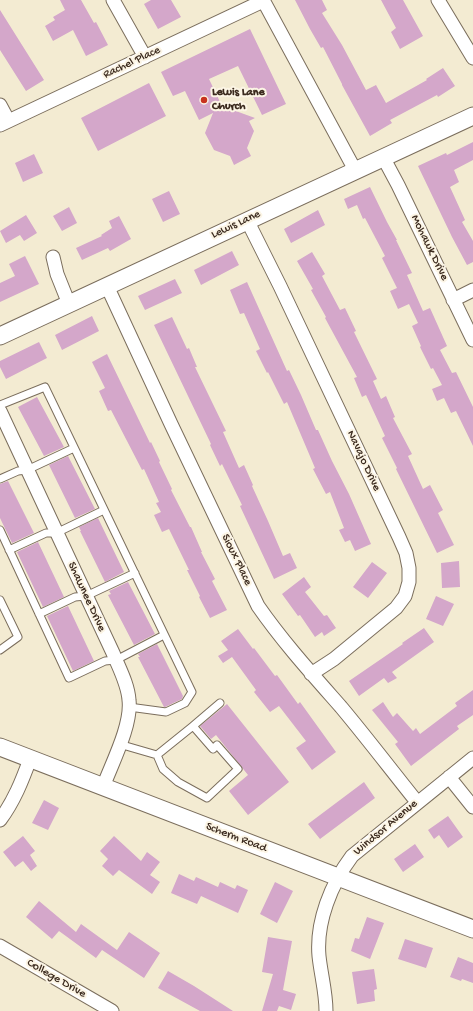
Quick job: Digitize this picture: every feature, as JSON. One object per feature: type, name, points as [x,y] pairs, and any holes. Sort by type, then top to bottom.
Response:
[{"type":"street","points":[[113,0],[145,57]]},
{"type":"street","points":[[263,0],[355,170]]},
{"type":"street","name":"Rachel Place","points":[[4,122],[145,57],[263,0]]},
{"type":"street","points":[[438,0],[473,58]]},
{"type":"street","points":[[0,105],[4,122]]},
{"type":"street","name":"Lewis Lane","points":[[0,336],[473,116]]},
{"type":"street","name":"Mohawk Drive","points":[[383,157],[473,340]]},
{"type":"street","name":"Navajo Drive","points":[[247,220],[280,286],[399,537],[406,553],[409,568],[409,582],[404,596],[396,608],[334,659],[311,674]]},
{"type":"street","points":[[53,257],[57,274],[69,304]]},
{"type":"street","name":"Sioux Place","points":[[106,286],[258,606],[272,626],[417,802]]},
{"type":"street","points":[[453,300],[473,290]]},
{"type":"street","name":"Shawnee Drive","points":[[0,411],[116,660],[126,685],[129,699],[126,726],[102,787]]},
{"type":"street","name":"Scherm Road","points":[[0,747],[473,929]]},
{"type":"street","name":"Windsor Avenue","points":[[326,1011],[326,996],[319,958],[318,940],[324,908],[344,866],[352,856],[473,758]]},
{"type":"street","points":[[0,820],[10,807],[17,793],[30,759]]},
{"type":"street","points":[[449,777],[473,807]]},
{"type":"street","name":"College Drive","points":[[0,946],[112,1011]]},
{"type":"lane","points":[[0,405],[45,387],[192,692],[185,703],[166,712],[129,707]]},
{"type":"lane","points":[[0,479],[18,471],[27,470],[74,448]]},
{"type":"lane","points":[[9,550],[46,533],[56,533],[104,510]]},
{"type":"lane","points":[[0,530],[70,678],[105,661],[116,660],[164,635]]},
{"type":"lane","points":[[39,614],[75,597],[86,596],[134,573]]},
{"type":"lane","points":[[0,600],[18,637],[0,650]]},
{"type":"lane","points":[[157,755],[220,703]]},
{"type":"lane","points":[[157,755],[163,769],[178,782],[207,798],[238,769],[217,745],[213,748],[193,726]]},
{"type":"lane","points":[[119,744],[157,755]]},
{"type":"building","points":[[60,0],[81,0],[94,23],[96,22],[108,45],[86,56],[73,30],[53,41],[45,26],[55,20],[53,17],[65,10]]},
{"type":"building","points":[[151,0],[171,0],[181,17],[158,29],[144,4]]},
{"type":"building","points":[[295,0],[322,0],[327,10],[322,13],[342,45],[366,90],[376,85],[386,103],[427,80],[426,79],[443,68],[455,86],[438,97],[437,95],[390,120],[392,123],[370,136],[323,47],[321,48]]},
{"type":"building","points":[[381,0],[403,0],[423,36],[400,49],[391,32],[396,28]]},
{"type":"building","points":[[0,10],[44,80],[26,91],[0,50]]},
{"type":"building","name":"Lewis Lane Church","points":[[250,29],[286,104],[262,115],[238,66],[209,79],[222,106],[255,118],[249,121],[254,131],[247,148],[251,156],[234,165],[230,156],[214,150],[205,133],[213,113],[199,120],[185,91],[173,96],[161,72]]},
{"type":"building","points":[[149,83],[166,116],[98,151],[81,118]]},
{"type":"building","points":[[473,142],[473,160],[454,170],[459,182],[450,187],[465,220],[462,222],[473,241],[473,262],[467,265],[418,166],[446,153],[447,155]]},
{"type":"building","points":[[34,154],[43,173],[23,182],[15,163]]},
{"type":"building","points":[[370,187],[412,273],[407,275],[423,311],[430,308],[447,346],[440,350],[452,373],[456,372],[473,407],[473,446],[456,411],[451,413],[444,398],[437,401],[432,389],[442,385],[433,368],[431,369],[420,347],[421,346],[412,326],[418,323],[409,304],[398,309],[390,291],[397,288],[382,258],[385,256],[365,218],[363,219],[357,205],[348,209],[344,199]]},
{"type":"building","points":[[169,191],[180,214],[163,222],[152,199]]},
{"type":"building","points":[[69,207],[77,223],[62,231],[53,216]]},
{"type":"building","points":[[318,210],[325,225],[291,243],[284,229]]},
{"type":"building","points":[[26,215],[37,233],[24,241],[20,235],[6,243],[0,231]]},
{"type":"building","points":[[119,216],[131,239],[110,251],[108,248],[82,260],[76,248],[102,236],[101,235],[112,228],[109,221]]},
{"type":"building","points":[[232,251],[239,265],[201,285],[194,270]]},
{"type":"building","points":[[312,252],[325,274],[322,276],[340,310],[345,308],[356,331],[354,332],[377,379],[373,381],[381,399],[386,396],[395,417],[393,418],[412,454],[408,456],[423,489],[430,485],[443,510],[438,513],[454,545],[437,553],[382,438],[385,436],[366,395],[362,397],[354,378],[357,377],[311,290],[313,289],[297,261]]},
{"type":"building","points":[[25,256],[39,284],[0,302],[0,283],[15,276],[9,264]]},
{"type":"building","points":[[175,279],[182,293],[145,310],[138,296]]},
{"type":"building","points":[[247,282],[287,371],[289,370],[316,430],[318,430],[349,494],[371,544],[355,551],[350,540],[345,542],[339,530],[344,528],[330,492],[326,494],[313,469],[315,468],[287,402],[284,404],[268,372],[267,373],[256,351],[260,349],[244,313],[240,314],[230,290]]},
{"type":"building","points":[[92,316],[99,331],[62,350],[55,335]]},
{"type":"building","points":[[172,317],[187,349],[189,348],[197,367],[195,367],[226,431],[223,432],[239,468],[244,465],[283,556],[290,553],[297,568],[274,579],[240,506],[242,505],[222,464],[220,466],[154,325]]},
{"type":"building","points":[[39,342],[47,358],[6,379],[0,367],[0,361]]},
{"type":"building","points":[[107,354],[150,443],[151,442],[172,489],[171,490],[191,527],[201,552],[215,579],[212,581],[227,610],[210,618],[199,597],[200,596],[187,570],[189,570],[169,529],[162,532],[154,515],[161,512],[156,503],[159,502],[144,469],[142,470],[111,410],[108,411],[99,391],[105,388],[92,362]]},
{"type":"building","points":[[37,397],[64,447],[44,456],[18,407]]},
{"type":"building","points":[[68,456],[95,509],[75,518],[49,465]]},
{"type":"building","points":[[8,481],[34,533],[12,543],[0,518],[0,484]]},
{"type":"building","points":[[98,518],[124,572],[105,582],[79,527]]},
{"type":"building","points":[[38,542],[64,597],[43,607],[17,552]]},
{"type":"building","points":[[459,561],[460,587],[442,588],[441,563]]},
{"type":"building","points":[[372,562],[387,573],[368,598],[353,587]]},
{"type":"building","points":[[304,577],[311,587],[305,592],[324,616],[327,615],[336,628],[324,636],[322,632],[315,637],[300,615],[298,616],[282,594]]},
{"type":"building","points":[[128,582],[155,634],[134,645],[108,595],[111,594],[109,591]]},
{"type":"building","points":[[436,596],[454,604],[443,626],[426,619]]},
{"type":"building","points":[[68,606],[94,661],[73,671],[47,616]]},
{"type":"building","points":[[424,628],[434,642],[392,672],[397,678],[388,683],[384,678],[359,696],[349,681]]},
{"type":"building","points":[[238,629],[275,676],[277,675],[298,704],[300,702],[336,752],[312,770],[296,748],[306,741],[279,706],[270,712],[254,692],[256,690],[232,657],[223,663],[218,656],[228,650],[221,641]]},
{"type":"building","points":[[157,644],[183,696],[182,699],[165,707],[138,657],[140,657],[138,654]]},
{"type":"building","points":[[473,690],[473,715],[457,726],[459,729],[411,766],[395,744],[398,742],[372,710],[383,702],[393,717],[397,713],[413,731],[416,728],[420,734],[457,706],[455,703]]},
{"type":"building","points":[[227,704],[289,782],[248,815],[229,791],[248,775],[216,735],[211,739],[200,726]]},
{"type":"building","points":[[364,782],[375,798],[320,839],[308,824]]},
{"type":"building","points":[[44,800],[59,808],[48,830],[32,823]]},
{"type":"building","points":[[448,816],[463,837],[448,848],[439,835],[434,839],[428,830]]},
{"type":"building","points":[[23,836],[35,851],[30,855],[37,866],[31,871],[23,861],[15,867],[3,852]]},
{"type":"building","points":[[114,836],[141,861],[147,852],[160,862],[150,875],[160,882],[152,894],[119,870],[113,876],[102,866],[108,859],[100,851]]},
{"type":"building","points":[[415,844],[424,857],[403,872],[394,859]]},
{"type":"building","points":[[179,874],[194,881],[196,877],[218,887],[220,882],[235,889],[237,885],[248,890],[238,913],[201,896],[197,904],[171,893]]},
{"type":"building","points":[[275,882],[293,891],[277,923],[260,914]]},
{"type":"building","points":[[39,901],[76,932],[81,924],[117,950],[129,932],[160,953],[144,978],[102,950],[96,958],[59,931],[52,939],[26,917]]},
{"type":"building","points":[[367,917],[384,923],[370,959],[351,951],[355,938],[359,939]]},
{"type":"building","points":[[268,937],[292,941],[283,990],[296,994],[291,1010],[279,1006],[277,1011],[262,1011],[273,974],[262,972]]},
{"type":"building","points":[[405,939],[433,948],[426,968],[398,959]]},
{"type":"building","points":[[458,957],[473,963],[473,983],[450,977]]},
{"type":"building","points":[[374,969],[377,989],[374,990],[375,1001],[357,1004],[352,972]]},
{"type":"building","points":[[168,971],[233,1011],[200,1011],[158,988]]},
{"type":"place","name":"Lewis Lane Church","points":[[204,100]]}]
